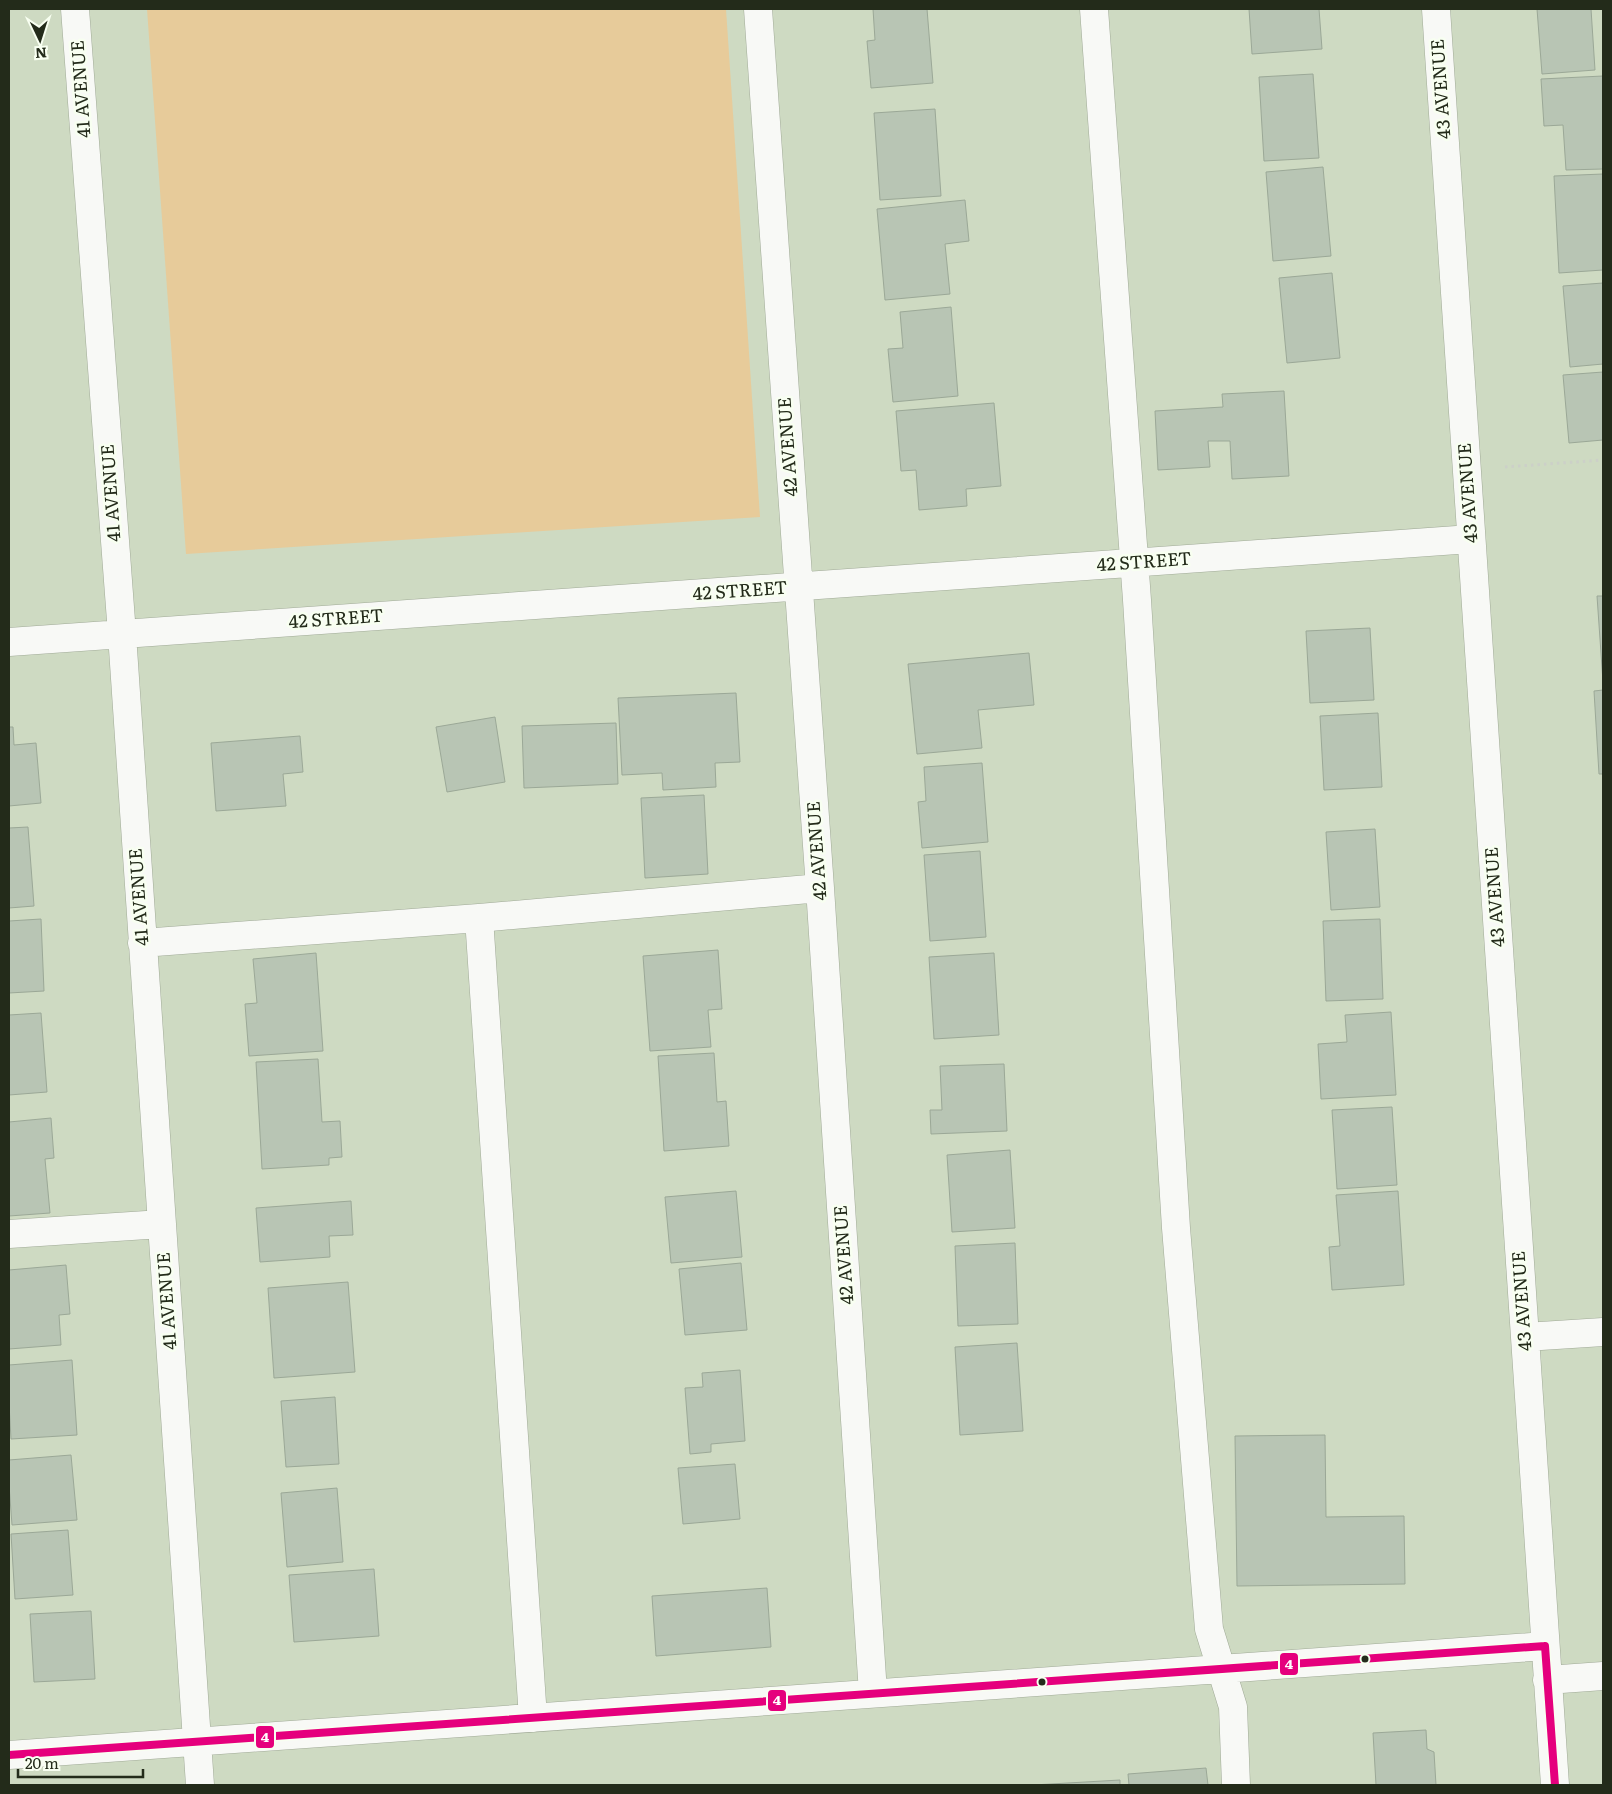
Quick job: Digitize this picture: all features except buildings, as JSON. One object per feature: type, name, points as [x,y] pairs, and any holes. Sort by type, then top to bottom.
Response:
[{"type":"street","name":"41 AVENUE","points":[[75,9],[122,634],[200,1785]]},
{"type":"street","name":"42 AVENUE","points":[[758,9],[820,888],[873,1693]]},
{"type":"street","points":[[1094,9],[1135,563],[1178,1248],[1208,1629],[1233,1707],[1236,1785]]},
{"type":"street","name":"43 AVENUE","points":[[1436,9],[1555,1785]]},
{"type":"street","name":"42 STREET","points":[[9,642],[1471,539]]},
{"type":"street","points":[[142,943],[479,918],[820,888]]},
{"type":"street","points":[[479,918],[533,1718]]},
{"type":"street","points":[[9,1234],[162,1224]]},
{"type":"street","points":[[1525,1338],[1603,1332]]},
{"type":"street","points":[[9,1755],[1545,1646]]},
{"type":"street","points":[[1547,1680],[1603,1676]]},
{"type":"path","points":[[1505,467],[1603,460]]},
{"type":"shaded area","points":[[147,9],[726,9],[760,517],[186,554]]},
{"type":"transit line","name":"4","points":[[1545,1646],[1555,1785]]},
{"type":"transit line","name":"4","points":[[9,1755],[1545,1646]]}]
